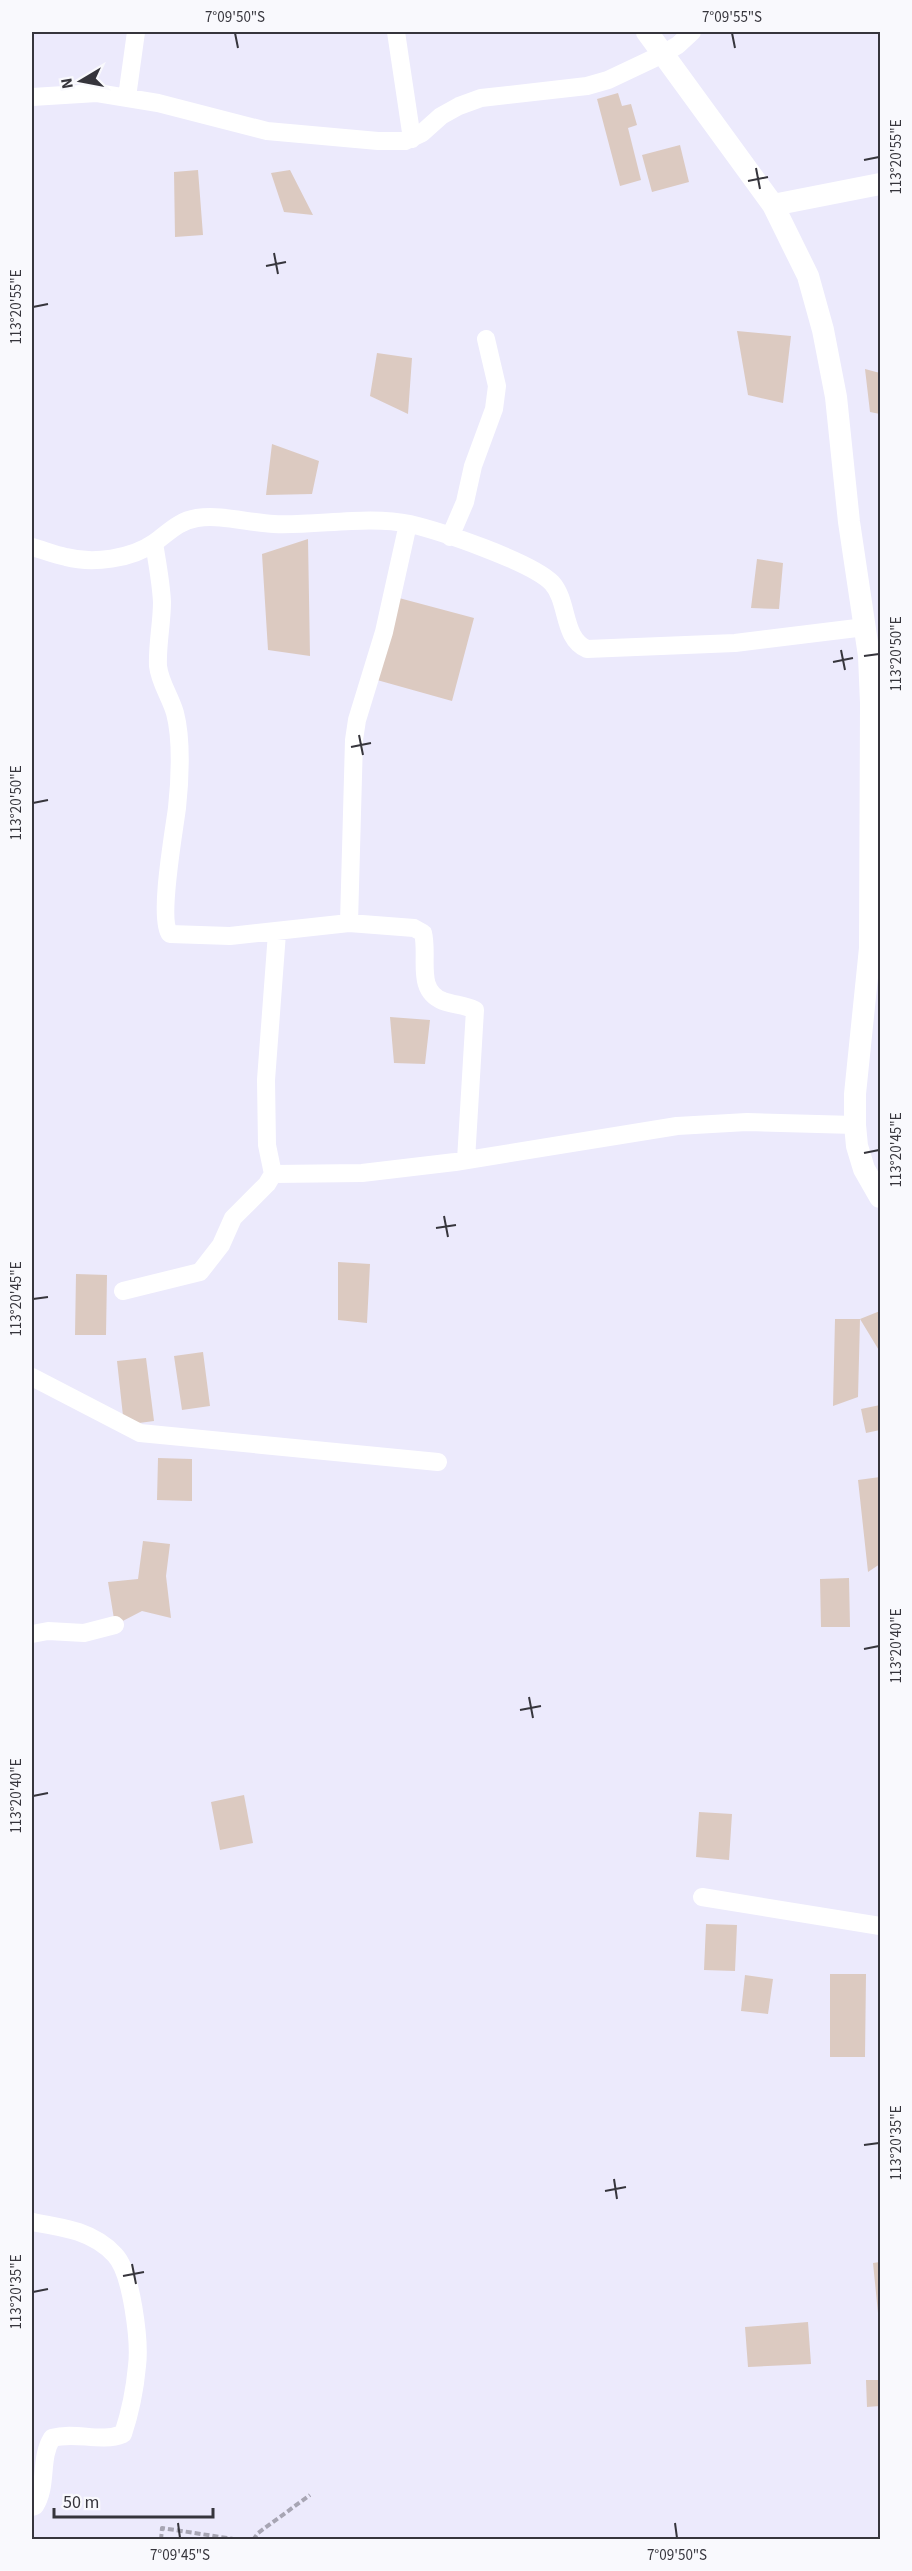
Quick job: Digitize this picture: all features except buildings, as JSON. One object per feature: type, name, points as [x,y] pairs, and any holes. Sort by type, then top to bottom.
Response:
[{"type":"street","points":[[127,97],[136,32]]},
{"type":"street","points":[[396,32],[412,139]]},
{"type":"street","points":[[647,32],[773,205],[808,276],[823,330],[836,397],[849,522],[865,627],[874,657],[871,703],[876,798],[870,948],[855,1094],[855,1125],[857,1146],[864,1169],[880,1197]]},
{"type":"street","points":[[32,97],[97,93],[127,97],[276,133],[378,141],[412,139],[441,116],[481,98],[587,86],[630,71],[678,45],[692,32]]},
{"type":"street","points":[[773,205],[880,184]]},
{"type":"street","points":[[450,537],[465,502],[473,466],[494,409],[497,386],[486,339]]},
{"type":"street","points":[[32,547],[68,558],[92,559],[127,555],[154,543],[177,525],[197,518],[271,524],[408,524],[487,550],[540,573],[558,591],[577,644],[587,649],[735,643],[865,627]]},
{"type":"street","points":[[349,923],[354,740],[357,720],[384,632],[408,524]]},
{"type":"street","points":[[154,543],[162,603],[158,664],[160,676],[171,699],[178,739],[177,807],[168,876],[166,928],[170,934],[195,937],[277,933],[349,923],[400,926],[414,928],[423,933],[427,989],[433,996],[443,1001],[475,1010],[466,1161]]},
{"type":"street","points":[[123,1291],[200,1272],[221,1245],[233,1218],[267,1184],[273,1174],[267,1145],[266,1080],[277,933]]},
{"type":"street","points":[[273,1174],[362,1173],[466,1161],[677,1126],[747,1122],[855,1125]]},
{"type":"street","points":[[32,1377],[140,1433],[438,1462]]},
{"type":"street","points":[[32,1634],[48,1631],[84,1633],[115,1625]]},
{"type":"street","points":[[702,1897],[880,1926]]},
{"type":"street","points":[[32,2222],[68,2227],[96,2239],[116,2256],[126,2272],[132,2298],[138,2364],[123,2434],[115,2438],[65,2434],[52,2438],[46,2448],[42,2495],[32,2507]]},
{"type":"path","points":[[253,2540],[258,2533],[310,2495]]},
{"type":"path","points":[[161,2540],[162,2528],[240,2540]]}]
